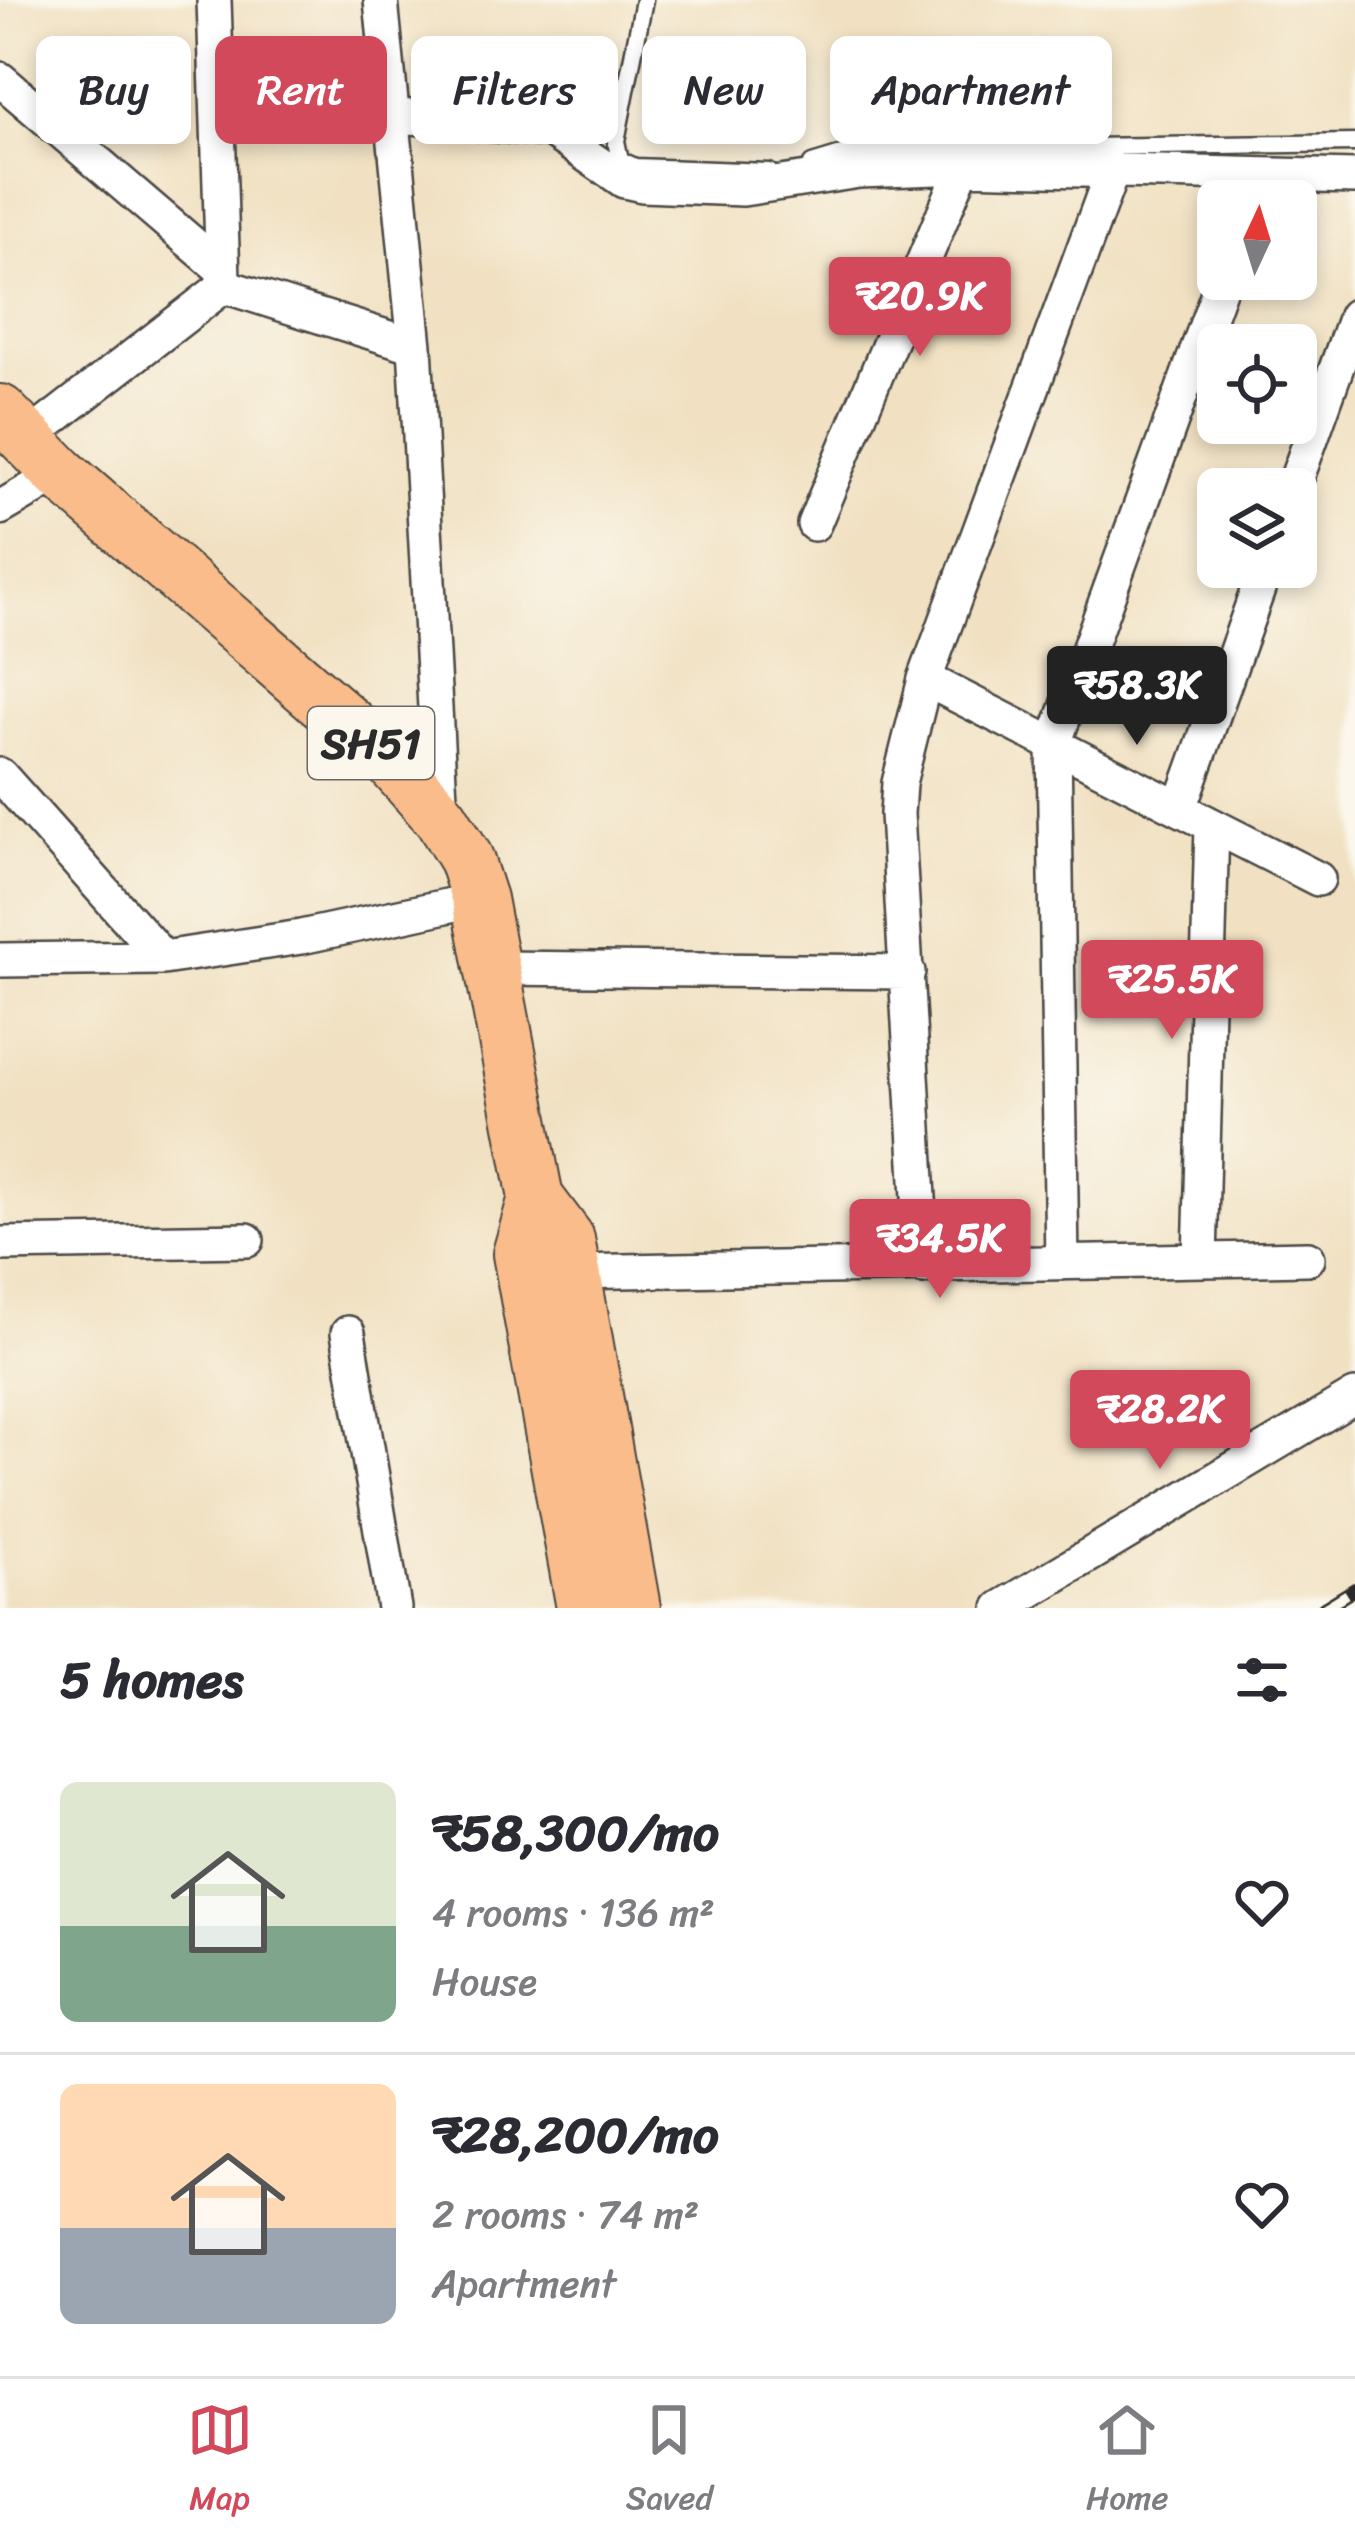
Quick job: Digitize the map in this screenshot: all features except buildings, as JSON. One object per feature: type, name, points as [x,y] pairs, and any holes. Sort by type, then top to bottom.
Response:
[{"type":"main road","name":"SH51","points":[[29,441],[391,761],[442,818],[466,859],[494,968],[536,1198],[520,1254],[584,1608]]},
{"type":"main road","name":"SH51","points":[[536,1198],[567,1239],[633,1608]]},
{"type":"street","points":[[214,0],[224,278]]},
{"type":"street","points":[[381,0],[415,346],[442,818]]},
{"type":"street","points":[[0,79],[224,278],[415,346]]},
{"type":"street","points":[[390,115],[550,130],[632,184],[743,189],[859,171],[963,167],[1113,169],[1201,180]]},
{"type":"street","points":[[814,524],[963,167]]},
{"type":"street","points":[[923,1267],[897,798],[925,679],[1113,169]]},
{"type":"street","points":[[1317,180],[1355,176]]},
{"type":"street","points":[[0,508],[29,441],[224,278]]},
{"type":"street","points":[[1062,1264],[1054,744],[1215,300]]},
{"type":"street","points":[[1301,468],[1355,316]]},
{"type":"street","points":[[1180,808],[1259,588]]},
{"type":"street","points":[[925,679],[1318,879]]},
{"type":"street","points":[[0,775],[163,958]]},
{"type":"street","points":[[1200,1261],[1212,825]]},
{"type":"street","points":[[0,960],[163,958],[302,937],[479,899]]},
{"type":"street","points":[[494,968],[908,972]]},
{"type":"street","points":[[0,1244],[247,1240]]},
{"type":"street","points":[[571,1272],[1308,1258]]},
{"type":"street","points":[[348,1333],[394,1608]]},
{"type":"street","points":[[1001,1608],[1355,1396]]},
{"type":"lane","points":[[644,0],[616,141],[620,160],[635,167],[784,172],[845,154],[886,150],[1355,143]]},
{"type":"railway","points":[[1324,1608],[1355,1589]]}]
